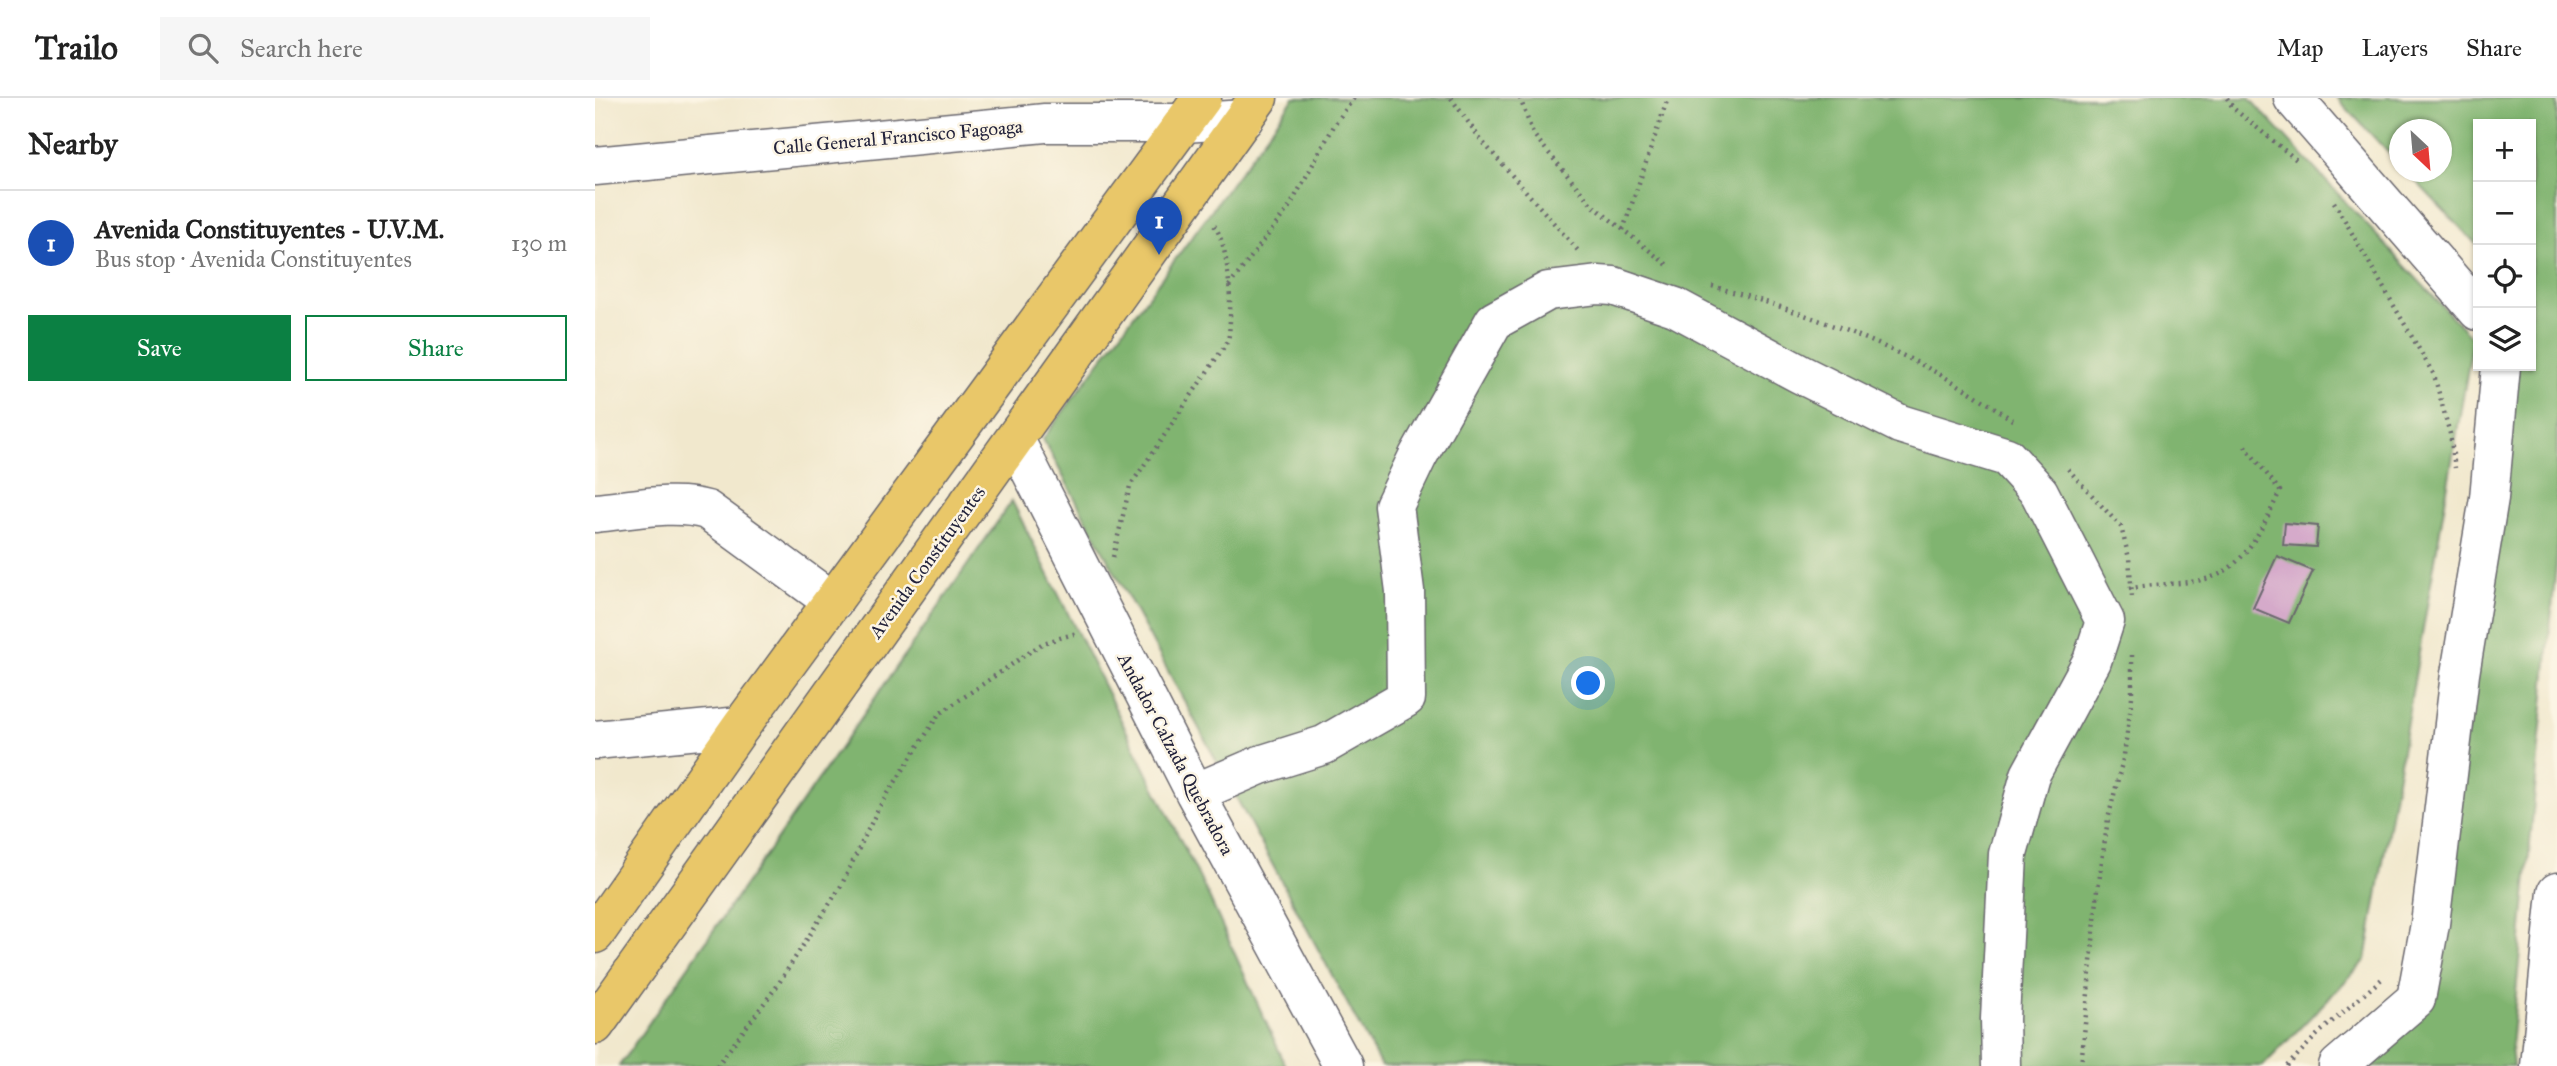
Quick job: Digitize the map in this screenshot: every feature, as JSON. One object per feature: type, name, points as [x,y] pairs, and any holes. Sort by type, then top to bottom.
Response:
[{"type":"main road","name":"Avenida Constituyentes","points":[[595,1025],[1251,108]]},
{"type":"main road","points":[[595,934],[741,726],[1193,111]]},
{"type":"main road","points":[[958,432],[1006,452]]},
{"type":"street","points":[[2293,98],[2475,308]]},
{"type":"street","name":"Calle General Francisco Fagoaga","points":[[595,166],[1044,110],[1193,111],[1251,108]]},
{"type":"street","points":[[1195,793],[1260,765],[1324,745],[1406,698],[1405,591],[1394,506],[1419,456],[1494,321],[1548,291],[1613,286],[1675,307],[1901,424],[2007,457],[2039,492],[2114,602],[2092,662],[2029,775],[2008,853],[2000,1019],[2001,1066]]},
{"type":"street","points":[[2338,1066],[2416,999],[2430,924],[2461,674],[2489,498],[2501,371]]},
{"type":"street","name":"Andador Calzada Quebradora","points":[[1006,452],[1107,621],[1195,793],[1343,1066]]},
{"type":"street","points":[[595,513],[673,507],[708,510],[833,602]]},
{"type":"street","points":[[595,740],[741,726]]},
{"type":"street","points":[[2540,1066],[2557,892]]},
{"type":"path","points":[[1228,287],[1290,206],[1335,124],[1354,98]]},
{"type":"path","points":[[1451,98],[1481,139],[1558,232],[1613,286]]},
{"type":"path","points":[[1520,98],[1533,134],[1593,205],[1671,269]]},
{"type":"path","points":[[1623,230],[1668,98]]},
{"type":"path","points":[[2227,98],[2233,108],[2301,163]]},
{"type":"path","points":[[2327,190],[2434,375],[2451,434],[2456,475]]},
{"type":"path","points":[[1112,560],[1130,485],[1229,341],[1231,325],[1228,287],[1219,228],[1202,213]]},
{"type":"path","points":[[1707,284],[1856,332],[1923,363],[2022,427]]},
{"type":"path","points":[[2114,602],[2131,588],[2216,576],[2246,551],[2266,522],[2280,491],[2245,446]]},
{"type":"path","points":[[2060,461],[2121,527],[2130,558],[2131,588]]},
{"type":"path","points":[[2114,602],[2131,588]]},
{"type":"path","points":[[717,1066],[777,986],[841,886],[878,809],[939,714],[1043,643],[1107,621]]},
{"type":"path","points":[[2081,1066],[2098,889],[2108,819],[2125,755],[2131,709],[2132,650]]},
{"type":"path","points":[[2287,1066],[2319,1033],[2390,971]]},
{"type":"green space","points":[[1294,98],[2249,98],[2473,339],[2366,960],[2263,1066],[1381,1066],[1043,439]]},
{"type":"green space","points":[[2337,98],[2557,98],[2557,555],[2511,1047],[2513,1066],[2349,1066],[2419,1008],[2511,371],[2536,371],[2536,119],[2473,119],[2473,241],[2417,182],[2452,182],[2452,119],[2389,119],[2389,153]]},
{"type":"green space","points":[[1012,501],[1208,895],[1286,1066],[619,1066]]},
{"type":"building","points":[[2285,523],[2318,526],[2316,547],[2283,545]]},
{"type":"building","points":[[2277,556],[2313,571],[2289,623],[2253,608]]},
{"type":"place","name":"Avenida Constituyentes - U.V.M.","points":[[1159,255]]}]
